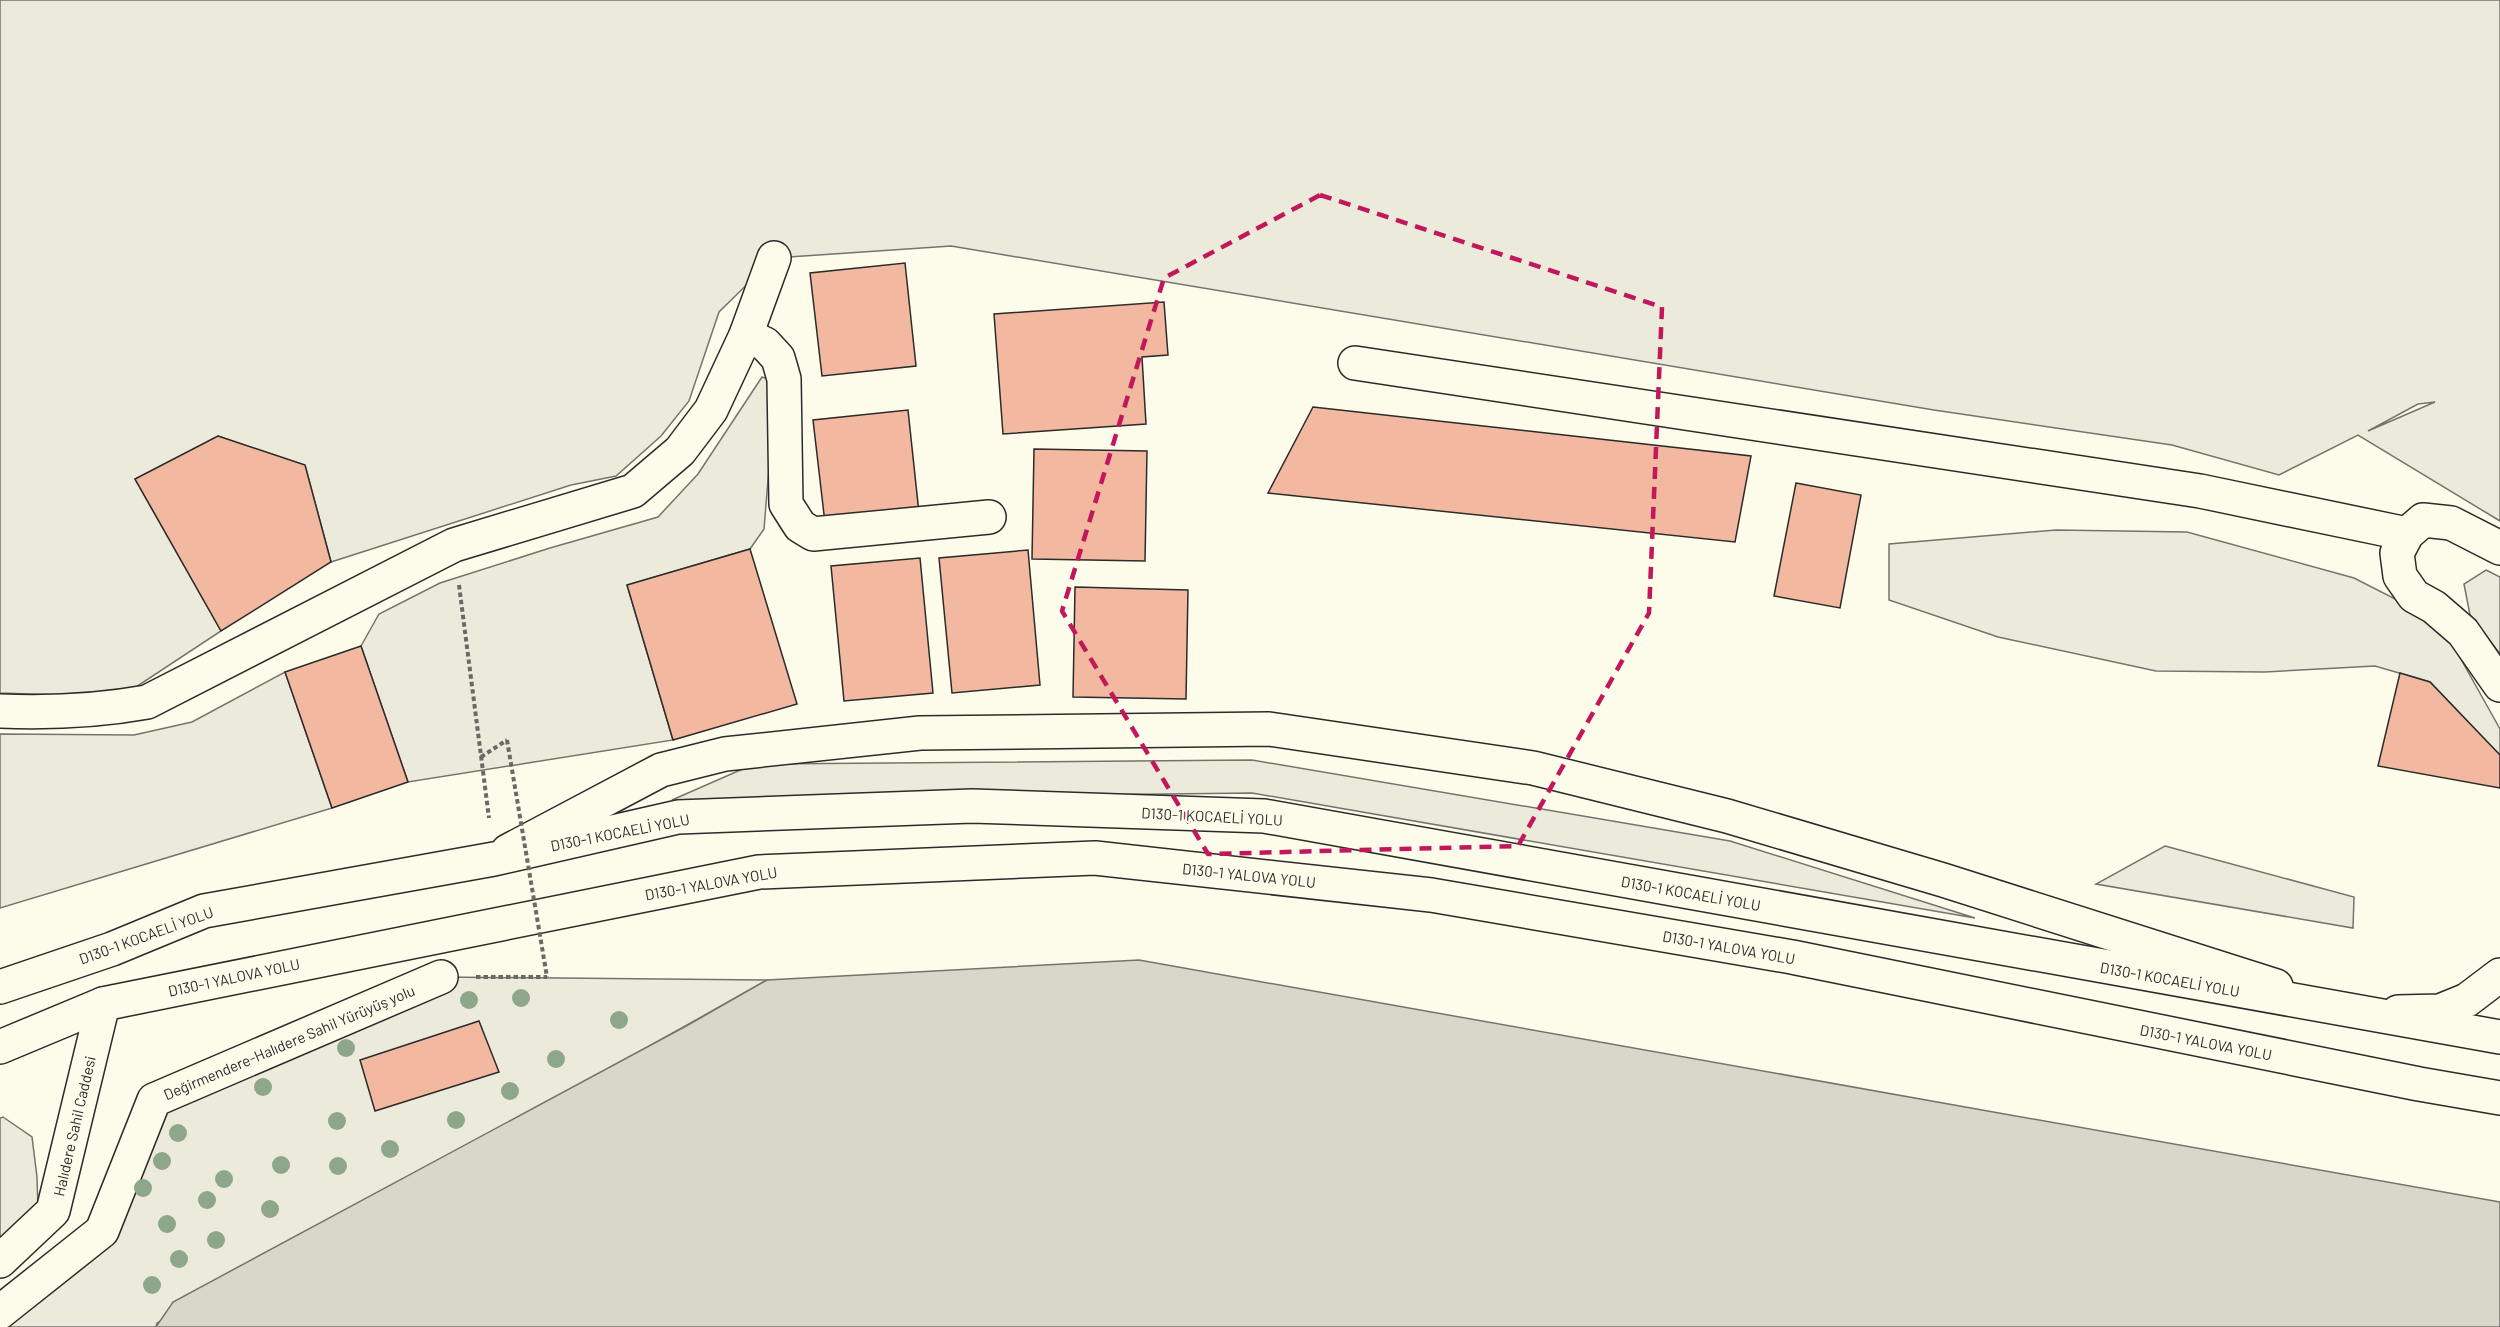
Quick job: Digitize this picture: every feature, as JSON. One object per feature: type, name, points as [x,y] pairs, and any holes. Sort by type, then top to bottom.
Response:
[{"type":"main road","points":[[0,711],[50,713],[109,709],[147,702],[454,546],[633,491],[680,451],[711,410],[746,335],[774,258]]},
{"type":"main road","points":[[746,335],[765,344],[778,358],[784,379],[786,504],[800,526],[813,534],[988,518]]},
{"type":"main road","points":[[1355,363],[2200,491],[2407,534]]},
{"type":"main road","points":[[2500,548],[2451,523],[2423,520],[2407,534],[2397,553],[2400,576],[2414,596],[2434,607],[2463,632],[2500,685]]},
{"type":"main road","points":[[494,859],[661,770],[725,754],[920,733],[1269,729],[1533,768],[1727,816],[1943,880],[2360,1013],[2440,1011],[2467,1000],[2500,975]]},
{"type":"main road","name":"D130-1 KOCAELİ YOLU","points":[[0,987],[112,949],[204,911],[494,859],[678,817],[972,806],[1264,816],[2500,1037]]},
{"type":"main road","name":"D130-1 YALOVA YOLU","points":[[0,1047],[103,1004],[759,872],[1095,858],[1455,899],[1791,957],[2408,1082],[2500,1098]]},
{"type":"main road","name":"Değirmendere-Halıdere Sahil Yürüyüş yolu","points":[[0,1312],[102,1231],[154,1100],[441,977]]},
{"type":"main road","name":"Halıdere Sahil Caddesi","points":[[0,1261],[53,1211],[103,1004]]},
{"type":"path","points":[[454,546],[494,859]]},
{"type":"path","points":[[441,977],[548,977],[507,740],[482,758]]},
{"type":"highlighted area","points":[[1320,195],[1662,307],[1649,613],[1518,846],[1208,854],[1062,611],[1164,278]]},
{"type":"shaded area","points":[[0,0],[2500,0],[2500,521],[2358,435],[2279,475],[2172,445],[1934,410],[951,246],[774,258],[719,312],[689,401],[661,436],[616,476],[571,485],[331,562],[305,465],[218,436],[135,479],[221,631],[136,687],[91,696],[0,693]],"holes":[[[2435,402],[2368,431],[2418,404]]]},
{"type":"shaded area","points":[[762,377],[776,382],[764,529],[750,549],[627,585],[673,740],[408,782],[361,646],[379,614],[440,583],[658,517],[698,474]]},
{"type":"shaded area","points":[[2056,530],[2187,532],[2354,578],[2415,609],[2453,645],[2500,729],[2500,755],[2430,682],[2375,666],[2265,672],[2156,671],[1998,637],[1889,600],[1889,544]]},
{"type":"shaded area","points":[[2486,570],[2500,577],[2500,654],[2470,615],[2464,584]]},
{"type":"shaded area","points":[[285,672],[332,808],[0,908],[0,734],[134,735],[192,722]]},
{"type":"shaded area","points":[[1252,760],[1730,841],[1975,918],[1252,793],[672,800],[754,764]]},
{"type":"shaded area","points":[[2165,846],[2354,897],[2353,928],[2096,884]]},
{"type":"shaded area","points":[[1139,960],[2500,1202],[2500,1327],[156,1327],[173,1302],[688,1025],[767,980]]},
{"type":"shaded area","points":[[441,977],[767,980],[157,1323],[156,1327],[0,1327],[102,1231],[154,1100]]},
{"type":"shaded area","points":[[3,1117],[32,1137],[38,1210],[0,1242],[0,1118]]},
{"type":"building","points":[[905,263],[916,366],[822,376],[810,273]]},
{"type":"building","points":[[1164,302],[1168,355],[1142,357],[1146,424],[1003,434],[994,314]]},
{"type":"building","points":[[1313,407],[1751,456],[1735,542],[1268,493]]},
{"type":"building","points":[[908,410],[919,513],[825,523],[813,420]]},
{"type":"building","points":[[218,436],[305,465],[331,562],[221,631],[135,479]]},
{"type":"building","points":[[1034,449],[1147,451],[1145,561],[1032,559]]},
{"type":"building","points":[[1796,483],[1861,495],[1840,608],[1774,596]]},
{"type":"building","points":[[750,549],[797,704],[673,740],[627,585]]},
{"type":"building","points":[[1028,550],[1040,685],[952,693],[939,558]]},
{"type":"building","points":[[920,558],[933,693],[844,701],[831,566]]},
{"type":"building","points":[[1075,587],[1188,590],[1186,699],[1073,697]]},
{"type":"building","points":[[361,646],[408,782],[332,808],[285,672]]},
{"type":"building","points":[[2400,673],[2430,682],[2500,755],[2500,788],[2378,766]]},
{"type":"building","points":[[479,1021],[499,1072],[375,1111],[360,1060]]}]
